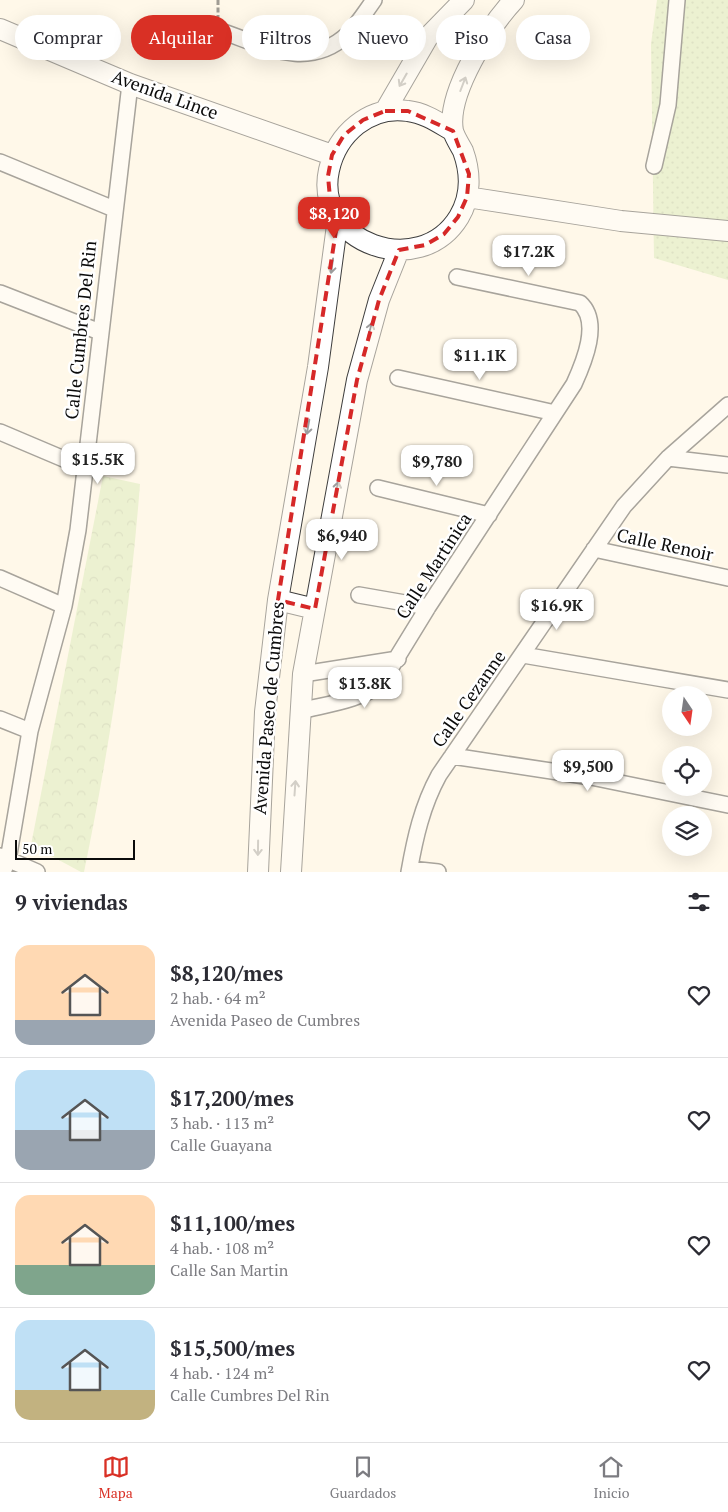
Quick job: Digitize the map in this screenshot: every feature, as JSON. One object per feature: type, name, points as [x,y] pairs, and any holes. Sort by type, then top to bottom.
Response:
[{"type":"street","points":[[232,35],[286,54],[313,53],[338,42],[350,32],[374,0]]},
{"type":"street","points":[[385,111],[428,37],[464,0]]},
{"type":"street","points":[[453,131],[431,118],[408,111],[385,111],[363,120],[344,135],[332,155],[328,176],[329,191],[338,218],[353,234],[368,244],[385,250],[399,250],[425,246],[444,234],[458,217],[467,197],[469,174],[463,151],[453,131],[454,106],[475,52],[497,19],[514,0]]},
{"type":"street","points":[[654,166],[668,105],[677,0]]},
{"type":"street","name":"Avenida Lince","points":[[0,29],[130,84],[332,155]]},
{"type":"street","name":"Calle Cumbres Del Rin","points":[[4,863],[30,731],[64,606],[78,530],[130,84]]},
{"type":"street","points":[[0,162],[114,209]]},
{"type":"street","points":[[467,197],[621,221],[728,231]]},
{"type":"street","name":"Avenida Paseo de Cumbres","points":[[258,872],[265,712],[278,600],[318,367],[338,218]]},
{"type":"street","name":"Avenida Paseo de Cumbres","points":[[290,872],[304,674],[356,380],[379,300],[399,250]]},
{"type":"street","name":"Calle Martinica","points":[[300,711],[372,691],[382,682],[398,659],[428,607],[574,384],[585,355],[590,319],[586,308],[580,303],[457,277]]},
{"type":"street","points":[[0,293],[100,332]]},
{"type":"street","points":[[398,378],[555,413]]},
{"type":"street","name":"Calle Cezanne","points":[[409,871],[423,808],[430,792],[452,756],[594,549],[624,506],[668,458],[728,406]]},
{"type":"street","points":[[0,432],[85,468]]},
{"type":"street","points":[[668,458],[728,466]]},
{"type":"street","points":[[378,488],[489,515]]},
{"type":"street","name":"Calle Renoir","points":[[594,549],[728,578]]},
{"type":"street","points":[[0,578],[64,606]]},
{"type":"street","points":[[359,595],[428,607]]},
{"type":"street","points":[[278,600],[316,609]]},
{"type":"street","points":[[523,655],[728,690]]},
{"type":"street","points":[[304,674],[398,659]]},
{"type":"street","points":[[0,719],[30,731]]},
{"type":"street","points":[[452,756],[591,777],[728,805]]},
{"type":"street","points":[[4,863],[37,872]]},
{"type":"street","points":[[409,871],[438,872]]},
{"type":"highlighted area","points":[[385,111],[408,111],[453,131],[469,174],[467,197],[458,217],[444,234],[425,245],[399,250],[379,300],[357,380],[315,609],[278,600],[338,218],[330,198],[328,176],[332,155],[344,135],[363,120]]},
{"type":"green space","points":[[657,0],[728,0],[728,280],[654,258],[651,44]]},
{"type":"green space","points":[[103,476],[140,484],[131,582],[111,728],[84,872],[81,872],[31,845]]}]
